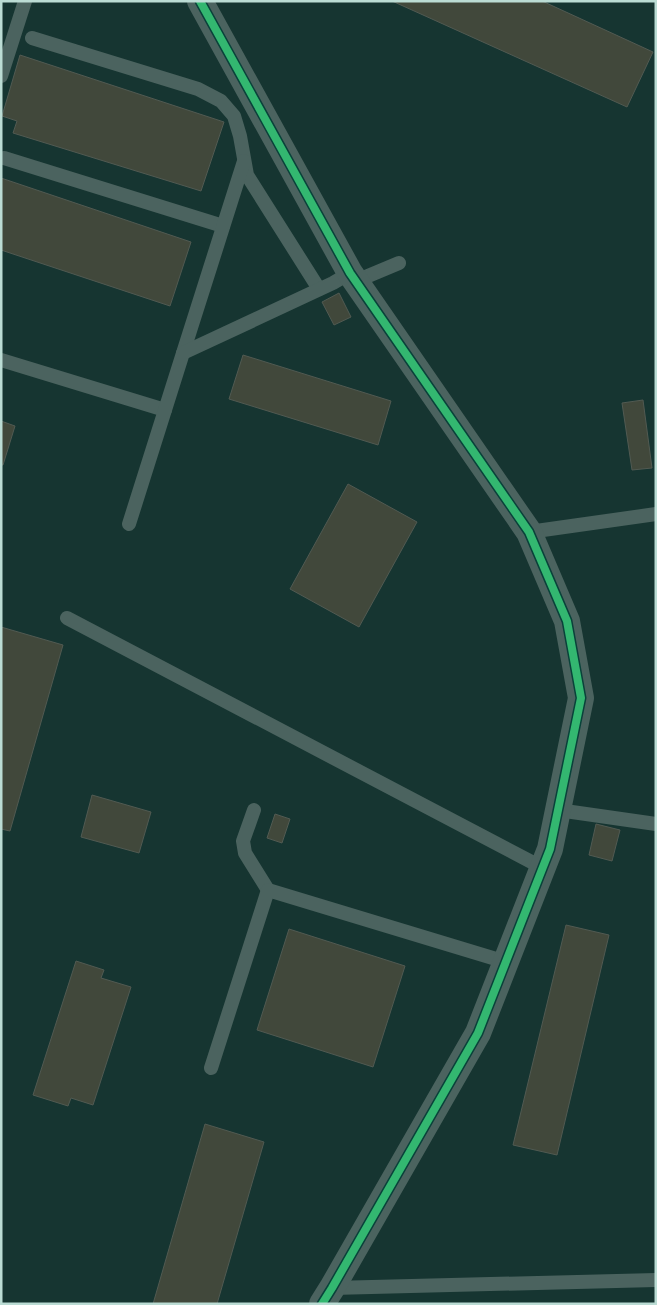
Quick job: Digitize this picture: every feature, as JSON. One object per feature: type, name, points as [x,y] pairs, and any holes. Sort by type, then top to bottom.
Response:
[{"type":"street","points":[[200,1],[353,277],[529,532],[566,621],[581,698],[550,849],[478,1033],[327,1296]]},
{"type":"lane","points":[[1,76],[25,1]]},
{"type":"lane","points":[[32,38],[198,89],[220,100],[234,116],[248,176],[319,289]]},
{"type":"lane","points":[[4,158],[223,226]]},
{"type":"lane","points":[[129,524],[244,159]]},
{"type":"lane","points":[[183,353],[319,289],[399,263]]},
{"type":"lane","points":[[1,360],[165,410]]},
{"type":"lane","points":[[529,532],[656,514]]},
{"type":"lane","points":[[67,618],[543,868]]},
{"type":"lane","points":[[254,810],[243,841],[245,853],[268,890],[506,962]]},
{"type":"lane","points":[[558,810],[656,824]]},
{"type":"lane","points":[[211,1068],[268,890]]},
{"type":"lane","points":[[327,1296],[656,1280]]},
{"type":"building","points":[[392,1],[542,1],[653,52],[627,107]]},
{"type":"building","points":[[20,55],[224,122],[201,191],[13,133],[17,121],[2,116]]},
{"type":"building","points":[[1,178],[191,242],[170,306],[1,250]]},
{"type":"building","points":[[339,293],[351,317],[334,325],[322,302]]},
{"type":"building","points":[[243,355],[391,401],[378,445],[229,399]]},
{"type":"building","points":[[643,400],[652,468],[632,470],[622,403]]},
{"type":"building","points":[[1,421],[15,426],[3,465],[1,465]]},
{"type":"building","points":[[348,484],[417,522],[359,627],[290,589]]},
{"type":"building","points":[[1,627],[63,645],[10,831],[1,829]]},
{"type":"building","points":[[92,795],[151,812],[139,853],[81,837]]},
{"type":"building","points":[[275,814],[290,819],[282,843],[267,838]]},
{"type":"building","points":[[596,824],[620,830],[612,861],[589,855]]},
{"type":"building","points":[[566,925],[609,935],[557,1155],[513,1145]]},
{"type":"building","points":[[289,929],[405,966],[373,1067],[257,1030]]},
{"type":"building","points":[[76,961],[104,970],[101,978],[131,987],[93,1105],[71,1098],[68,1106],[33,1095]]},
{"type":"building","points":[[205,1124],[264,1142],[217,1304],[153,1304]]},
{"type":"cycle path","points":[[200,1],[350,273],[529,532],[567,621],[581,698],[550,849],[478,1033],[322,1304]]}]
